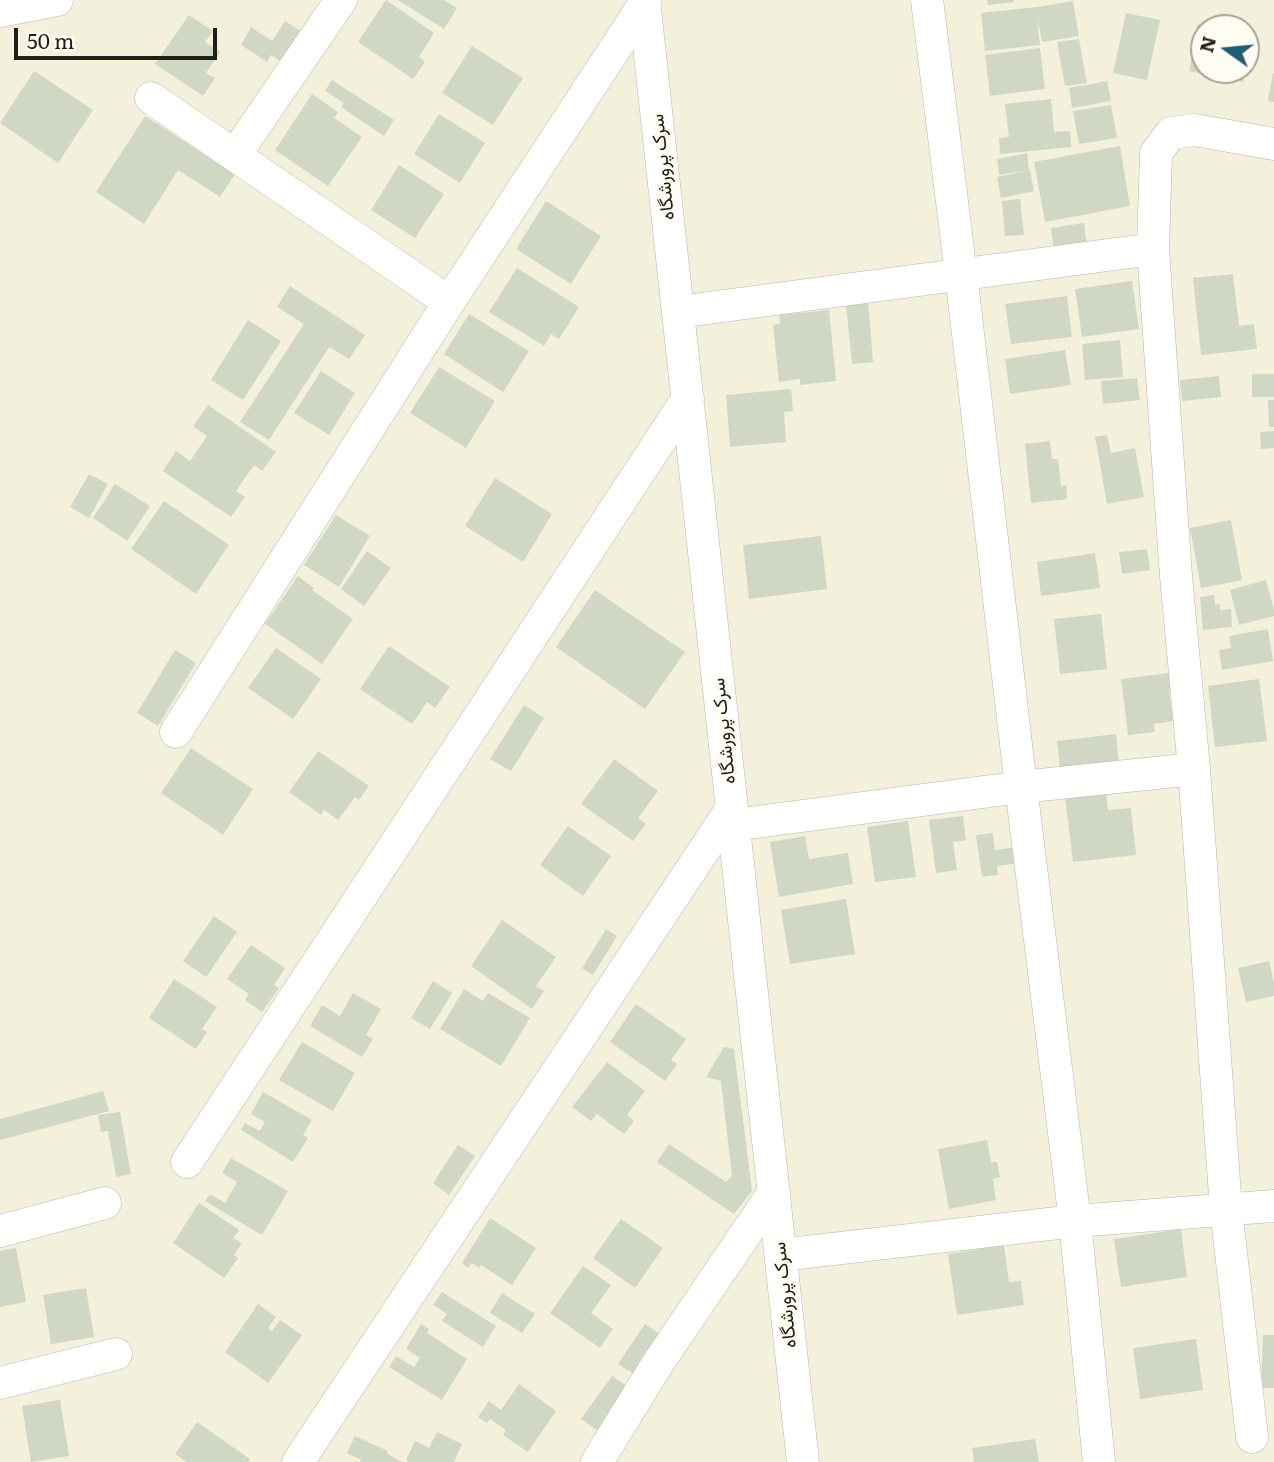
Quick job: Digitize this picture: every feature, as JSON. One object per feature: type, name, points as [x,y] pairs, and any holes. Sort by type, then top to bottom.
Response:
[{"type":"street","points":[[0,11],[57,0]]},
{"type":"street","points":[[235,155],[341,0]]},
{"type":"street","points":[[927,0],[1075,1221],[1099,1462]]},
{"type":"street","points":[[176,732],[449,302],[645,1]]},
{"type":"street","name":"سرک پرورشگاه","points":[[645,1],[803,1462]]},
{"type":"street","points":[[151,98],[449,302]]},
{"type":"street","points":[[1252,1437],[1226,1209],[1153,249],[1156,153],[1171,133],[1195,130],[1274,144]]},
{"type":"street","points":[[678,312],[1153,249]]},
{"type":"street","points":[[187,1163],[688,398]]},
{"type":"street","points":[[298,1462],[733,817],[1194,769]]},
{"type":"street","points":[[597,1462],[658,1363],[774,1192]]},
{"type":"street","points":[[0,1231],[105,1203]]},
{"type":"street","points":[[780,1255],[1075,1221],[1274,1206]]},
{"type":"street","points":[[0,1383],[116,1354]]},
{"type":"building","points":[[386,0],[434,33],[419,57],[425,62],[413,79],[358,42]]},
{"type":"building","points":[[398,0],[444,0],[457,8],[444,29]]},
{"type":"building","points":[[987,0],[1014,0],[1014,2],[988,5]]},
{"type":"building","points":[[1073,1],[1079,36],[1042,42],[1037,16],[1040,45],[985,51],[981,13]]},
{"type":"building","points":[[1126,13],[1160,20],[1147,80],[1113,73]]},
{"type":"building","points":[[189,15],[213,31],[205,42],[220,52],[206,73],[215,78],[203,96],[155,64]]},
{"type":"building","points":[[285,21],[305,34],[286,65],[271,55],[267,62],[241,45],[251,27],[272,41]]},
{"type":"building","points":[[1079,39],[1087,83],[1065,86],[1057,42]]},
{"type":"building","points":[[472,46],[523,78],[493,125],[442,93]]},
{"type":"building","points":[[1040,48],[1045,89],[990,96],[985,55]]},
{"type":"building","points":[[34,71],[93,110],[58,163],[0,123]]},
{"type":"building","points":[[1274,74],[1274,102],[1268,101]]},
{"type":"building","points":[[332,80],[394,120],[384,136],[341,107],[344,103],[325,91]]},
{"type":"building","points":[[1107,81],[1111,101],[1072,108],[1069,88]]},
{"type":"building","points":[[312,94],[338,112],[334,118],[362,137],[328,186],[275,150]]},
{"type":"building","points":[[1051,99],[1054,132],[1070,131],[1071,147],[1000,154],[999,138],[1009,137],[1005,104]]},
{"type":"building","points":[[1111,105],[1117,138],[1079,144],[1073,111]]},
{"type":"building","points":[[439,114],[485,143],[460,183],[414,154]]},
{"type":"building","points":[[145,116],[235,174],[220,197],[178,170],[144,224],[96,192]]},
{"type":"building","points":[[1120,146],[1130,206],[1045,222],[1034,162]]},
{"type":"building","points":[[1027,153],[1029,170],[999,175],[997,159]]},
{"type":"building","points":[[399,165],[444,194],[415,238],[371,210]]},
{"type":"building","points":[[1030,170],[1034,191],[1001,198],[997,177]]},
{"type":"building","points":[[1020,199],[1024,235],[1005,236],[1002,201]]},
{"type":"building","points":[[546,201],[601,236],[571,284],[516,249]]},
{"type":"building","points":[[1084,223],[1087,248],[1054,252],[1051,228]]},
{"type":"building","points":[[517,268],[579,307],[559,339],[551,334],[544,346],[489,312]]},
{"type":"building","points":[[1233,274],[1239,326],[1254,324],[1257,349],[1201,355],[1193,278]]},
{"type":"building","points":[[1132,281],[1139,329],[1082,337],[1075,289]]},
{"type":"building","points":[[290,286],[365,335],[349,359],[329,347],[269,440],[240,422],[304,324],[277,307]]},
{"type":"building","points":[[1067,296],[1072,337],[1011,344],[1005,304]]},
{"type":"building","points":[[868,302],[873,362],[852,364],[846,304]]},
{"type":"building","points":[[829,310],[836,381],[800,385],[800,379],[779,382],[773,325],[780,324],[779,315]]},
{"type":"building","points":[[469,314],[529,351],[503,392],[444,354]]},
{"type":"building","points":[[248,320],[281,341],[243,400],[211,380]]},
{"type":"building","points":[[1120,340],[1123,377],[1085,380],[1082,344]]},
{"type":"building","points":[[1065,350],[1071,385],[1010,394],[1005,359]]},
{"type":"building","points":[[439,367],[495,401],[466,448],[410,413]]},
{"type":"building","points":[[321,371],[355,393],[329,435],[294,413]]},
{"type":"building","points":[[1252,374],[1274,374],[1274,397],[1252,397]]},
{"type":"building","points":[[1219,376],[1221,397],[1182,401],[1180,380]]},
{"type":"building","points":[[1137,378],[1140,400],[1103,404],[1101,381]]},
{"type":"building","points":[[791,389],[793,411],[784,412],[786,442],[730,447],[726,395]]},
{"type":"building","points":[[1268,400],[1274,400],[1274,427],[1269,427]]},
{"type":"building","points":[[208,405],[276,452],[262,471],[254,465],[236,491],[245,497],[231,517],[163,471],[176,451],[190,461],[207,436],[193,426]]},
{"type":"building","points":[[1274,431],[1274,448],[1261,449],[1260,432]]},
{"type":"building","points":[[1107,435],[1111,453],[1135,448],[1144,497],[1107,504],[1095,437]]},
{"type":"building","points":[[1050,441],[1052,459],[1058,459],[1061,486],[1066,485],[1067,499],[1031,503],[1025,444]]},
{"type":"building","points":[[89,474],[108,484],[89,518],[70,507]]},
{"type":"building","points":[[495,478],[552,514],[523,562],[465,526]]},
{"type":"building","points":[[115,484],[150,506],[127,541],[93,518]]},
{"type":"building","points":[[164,501],[229,545],[196,594],[131,549]]},
{"type":"building","points":[[336,515],[370,536],[339,587],[304,565]]},
{"type":"building","points":[[1231,520],[1242,580],[1201,588],[1190,528]]},
{"type":"building","points":[[821,536],[827,589],[749,599],[743,545]]},
{"type":"building","points":[[1147,549],[1150,570],[1122,574],[1119,552]]},
{"type":"building","points":[[367,551],[391,568],[364,606],[341,589]]},
{"type":"building","points":[[1095,553],[1100,588],[1041,596],[1037,562]]},
{"type":"building","points":[[298,576],[314,588],[312,590],[353,619],[322,664],[265,624]]},
{"type":"building","points":[[1266,580],[1274,616],[1239,625],[1230,590]]},
{"type":"building","points":[[595,590],[685,652],[645,709],[556,647]]},
{"type":"building","points":[[1214,595],[1215,605],[1220,604],[1220,610],[1231,609],[1232,627],[1203,630],[1200,597]]},
{"type":"building","points":[[1101,614],[1107,669],[1060,674],[1054,619]]},
{"type":"building","points":[[1268,629],[1273,661],[1222,670],[1219,650],[1231,648],[1229,636]]},
{"type":"building","points":[[389,646],[450,687],[435,708],[427,702],[412,724],[360,689]]},
{"type":"building","points":[[276,648],[321,679],[293,719],[248,688]]},
{"type":"building","points":[[175,650],[196,663],[158,726],[137,713]]},
{"type":"building","points":[[1177,672],[1179,688],[1169,689],[1173,721],[1154,724],[1155,732],[1128,735],[1121,679]]},
{"type":"building","points":[[1259,679],[1267,741],[1215,747],[1208,686]]},
{"type":"building","points":[[524,705],[544,718],[511,771],[490,759]]},
{"type":"building","points":[[1116,734],[1119,763],[1060,770],[1057,741]]},
{"type":"building","points":[[191,748],[253,789],[223,835],[161,793]]},
{"type":"building","points":[[318,751],[369,786],[359,800],[355,797],[338,820],[324,810],[321,815],[289,792]]},
{"type":"building","points":[[614,759],[658,791],[638,818],[646,824],[633,841],[581,804]]},
{"type":"building","points":[[1106,792],[1108,810],[1131,808],[1136,855],[1073,862],[1065,797]]},
{"type":"building","points":[[963,816],[966,840],[953,842],[957,870],[936,873],[929,820]]},
{"type":"building","points":[[908,821],[916,877],[875,882],[867,827]]},
{"type":"building","points":[[568,826],[611,856],[583,896],[540,865]]},
{"type":"building","points":[[993,833],[995,850],[1024,846],[1027,862],[997,866],[998,875],[982,877],[976,835]]},
{"type":"building","points":[[805,836],[809,859],[848,853],[853,884],[779,897],[770,842]]},
{"type":"building","points":[[846,899],[855,954],[790,964],[781,910]]},
{"type":"building","points":[[214,916],[237,932],[206,977],[183,961]]},
{"type":"building","points":[[502,920],[556,957],[536,986],[544,991],[532,1009],[471,966]]},
{"type":"building","points":[[606,929],[617,936],[593,975],[582,968]]},
{"type":"building","points":[[251,945],[285,968],[274,985],[279,988],[262,1012],[245,1000],[249,994],[227,979]]},
{"type":"building","points":[[1269,961],[1274,996],[1246,1002],[1238,968]]},
{"type":"building","points":[[174,979],[217,1007],[202,1029],[207,1032],[196,1049],[149,1018]]},
{"type":"building","points":[[433,981],[452,993],[430,1029],[411,1018]]},
{"type":"building","points":[[464,989],[483,1001],[488,993],[530,1018],[501,1066],[440,1029]]},
{"type":"building","points":[[353,993],[381,1009],[366,1035],[373,1039],[362,1057],[310,1026],[322,1005],[340,1016]]},
{"type":"building","points":[[636,1004],[686,1039],[671,1060],[677,1064],[665,1081],[610,1042]]},
{"type":"building","points":[[302,1042],[355,1073],[333,1111],[279,1080]]},
{"type":"building","points":[[724,1047],[734,1049],[752,1191],[734,1214],[657,1162],[669,1144],[726,1182],[732,1176],[721,1081],[706,1077]]},
{"type":"building","points":[[607,1062],[645,1091],[627,1115],[634,1121],[624,1134],[597,1114],[591,1121],[572,1107]]},
{"type":"building","points":[[103,1091],[109,1111],[0,1140],[0,1119]]},
{"type":"building","points":[[263,1092],[312,1120],[303,1135],[308,1138],[293,1162],[241,1130],[245,1123],[260,1131],[265,1122],[251,1114]]},
{"type":"building","points":[[120,1112],[131,1174],[116,1177],[108,1131],[101,1132],[98,1115]]},
{"type":"building","points":[[987,1140],[991,1162],[997,1162],[1000,1177],[993,1179],[996,1200],[949,1209],[938,1149]]},
{"type":"building","points":[[458,1145],[475,1156],[449,1195],[433,1183]]},
{"type":"building","points":[[231,1158],[288,1191],[262,1235],[205,1201],[210,1194],[225,1203],[237,1182],[222,1173]]},
{"type":"building","points":[[199,1203],[239,1230],[233,1238],[242,1243],[234,1255],[238,1258],[224,1278],[173,1243]]},
{"type":"building","points":[[490,1218],[536,1248],[512,1285],[481,1265],[479,1268],[472,1263],[468,1268],[462,1263]]},
{"type":"building","points":[[621,1219],[663,1248],[635,1288],[593,1258]]},
{"type":"building","points":[[1181,1229],[1187,1277],[1121,1287],[1114,1239]]},
{"type":"building","points":[[1004,1245],[1009,1282],[1021,1281],[1024,1305],[957,1315],[948,1254]]},
{"type":"building","points":[[16,1248],[26,1302],[0,1307],[0,1251]]},
{"type":"building","points":[[583,1266],[611,1285],[591,1313],[613,1329],[600,1348],[550,1313]]},
{"type":"building","points":[[86,1288],[94,1337],[51,1344],[43,1295]]},
{"type":"building","points":[[442,1292],[496,1326],[483,1347],[442,1321],[447,1314],[433,1305]]},
{"type":"building","points":[[502,1293],[535,1314],[522,1333],[490,1313]]},
{"type":"building","points":[[258,1304],[276,1317],[268,1328],[272,1331],[280,1320],[302,1335],[268,1383],[225,1352]]},
{"type":"building","points":[[421,1324],[429,1329],[427,1333],[467,1359],[442,1400],[389,1367],[396,1356],[414,1367],[420,1358],[406,1349]]},
{"type":"building","points":[[645,1324],[666,1338],[640,1378],[618,1364]]},
{"type":"building","points":[[1263,1335],[1274,1335],[1274,1388],[1261,1388]]},
{"type":"building","points":[[1196,1339],[1203,1390],[1140,1399],[1133,1348]]},
{"type":"building","points":[[612,1376],[632,1390],[601,1433],[581,1419]]},
{"type":"building","points":[[519,1384],[556,1411],[528,1452],[503,1435],[506,1430],[490,1419],[487,1423],[478,1417],[489,1401],[501,1410]]},
{"type":"building","points":[[60,1400],[69,1456],[31,1462],[22,1406]]},
{"type":"building","points":[[197,1422],[250,1459],[248,1462],[187,1462],[175,1454]]},
{"type":"building","points":[[437,1432],[462,1444],[454,1462],[406,1460],[415,1441],[429,1448]]},
{"type":"building","points":[[355,1436],[388,1451],[387,1454],[402,1462],[360,1462],[361,1460],[347,1453]]},
{"type":"building","points":[[1035,1439],[1039,1462],[974,1462],[972,1448]]}]
